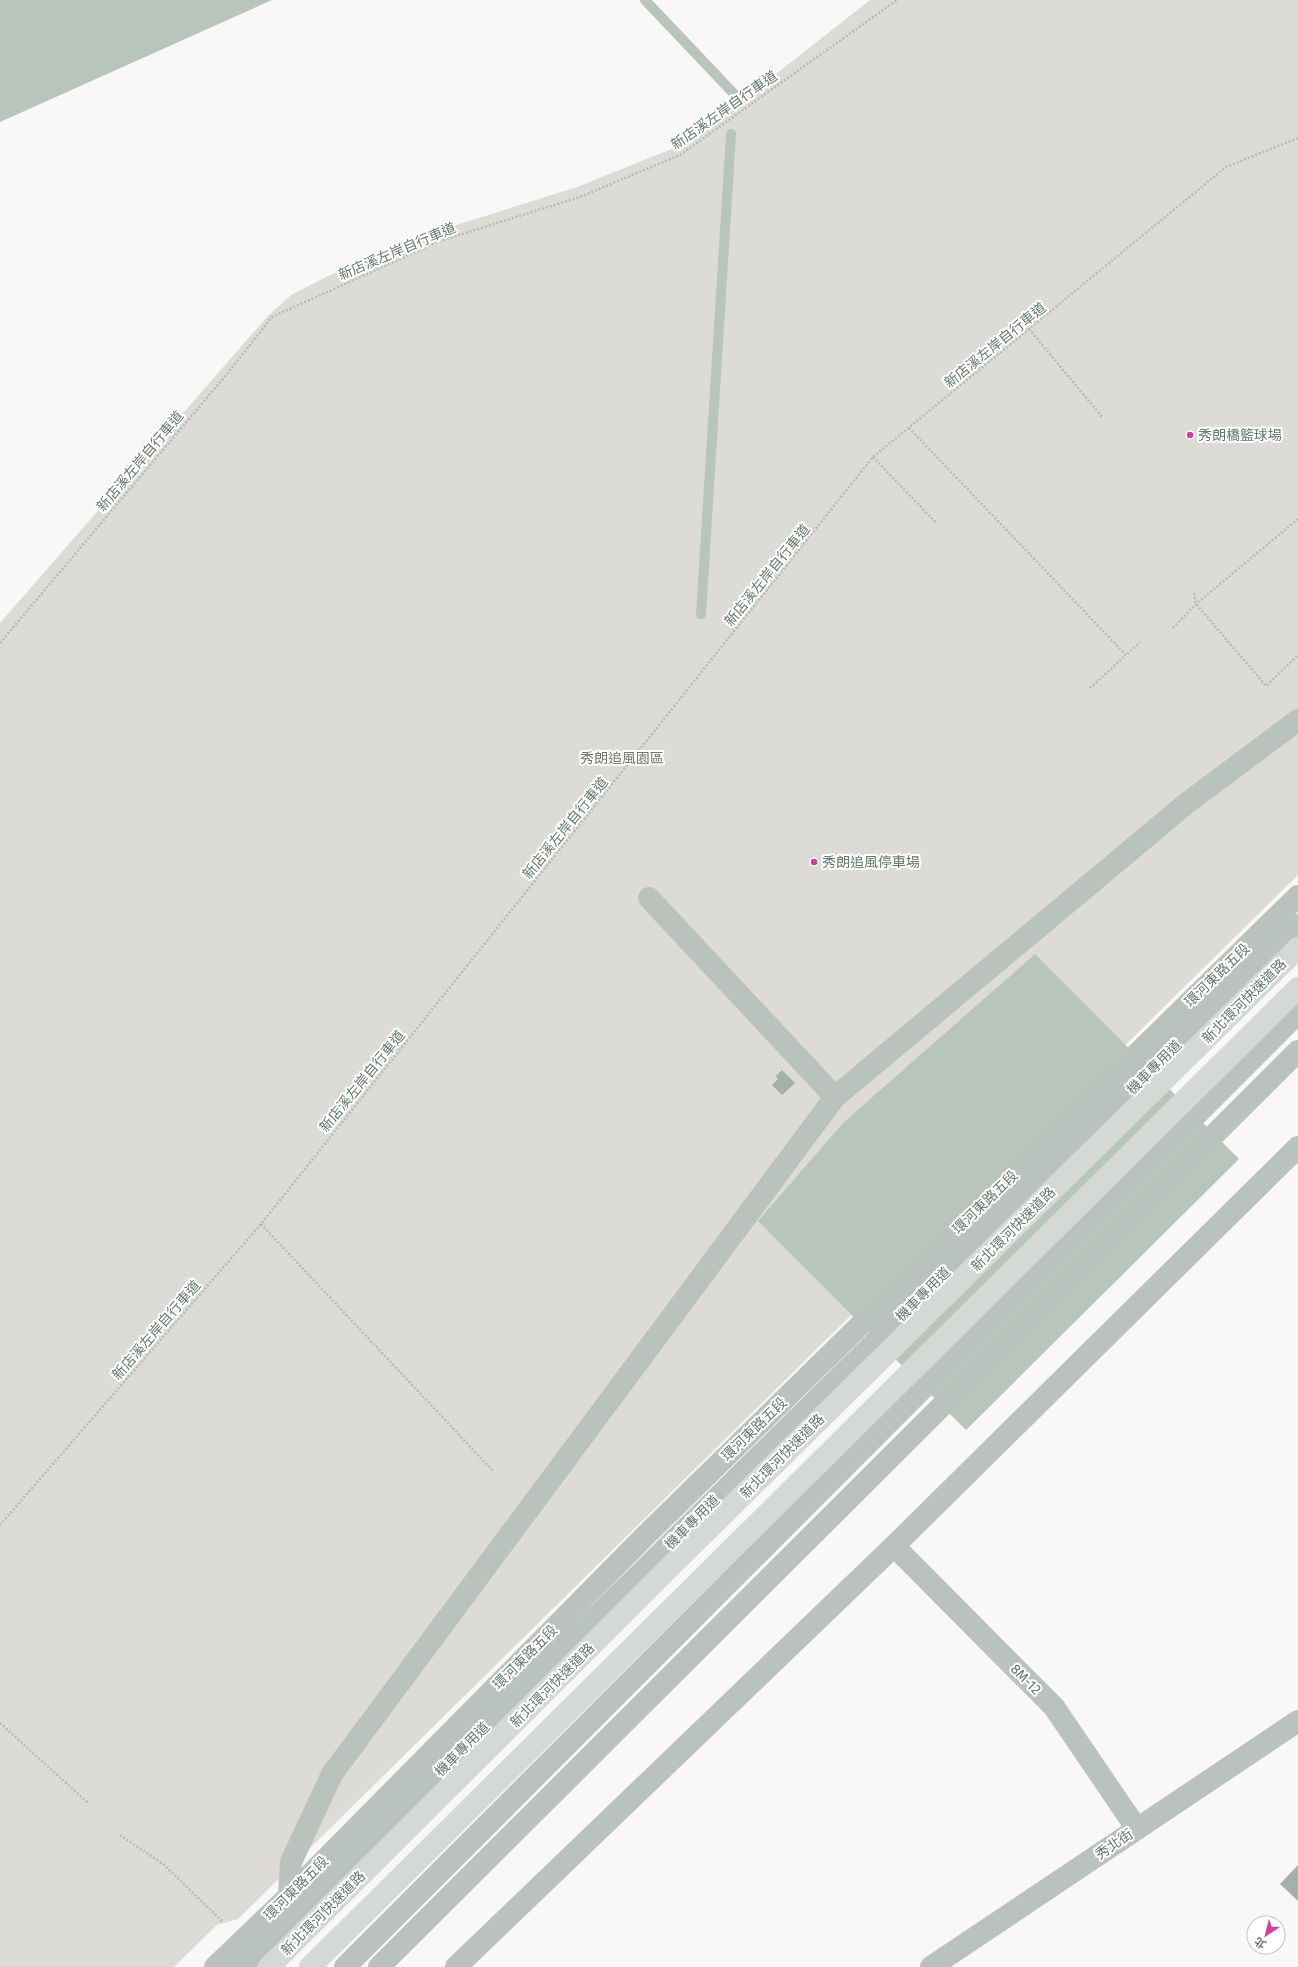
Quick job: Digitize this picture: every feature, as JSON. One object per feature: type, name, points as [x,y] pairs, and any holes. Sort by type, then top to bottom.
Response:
[{"type":"highway","name":"新北環河快速道路","points":[[269,1967],[675,1562],[1298,948]]},
{"type":"highway","name":"新北環河快速道路","points":[[310,1967],[1298,988]]},
{"type":"street","points":[[288,1896],[291,1862],[332,1774],[835,1097],[1188,803],[1298,720]]},
{"type":"street","name":"環河東路五段","points":[[215,1967],[288,1896],[646,1535],[1298,896]]},
{"type":"street","points":[[649,898],[835,1097]]},
{"type":"street","name":"機車專用道","points":[[241,1967],[1298,925]]},
{"type":"street","points":[[345,1967],[1298,1013]]},
{"type":"street","points":[[379,1967],[727,1622],[1298,1051]]},
{"type":"street","points":[[456,1967],[894,1546],[1298,1147]]},
{"type":"street","name":"8M-12","points":[[894,1546],[1054,1706],[1137,1829]]},
{"type":"street","name":"秀北街","points":[[931,1967],[1298,1721]]},
{"type":"path","name":"新店溪左岸自行車道","points":[[0,643],[227,374],[272,317],[440,241],[580,196],[680,155],[897,0]]},
{"type":"path","name":"新店溪左岸自行車道","points":[[0,1525],[261,1224],[873,457],[1226,167],[1298,138]]},
{"type":"path","points":[[1030,329],[1103,418]]},
{"type":"path","points":[[909,428],[1126,655]]},
{"type":"path","points":[[873,457],[936,523]]},
{"type":"path","points":[[1172,628],[1196,604],[1298,519]]},
{"type":"path","points":[[1194,593],[1196,604],[1266,686],[1298,655]]},
{"type":"path","points":[[1090,688],[1140,642]]},
{"type":"path","points":[[261,1224],[493,1470]]},
{"type":"path","points":[[0,1723],[88,1803]]},
{"type":"path","points":[[120,1835],[163,1864],[225,1923]]},
{"type":"green space","name":"秀朗追風園區","points":[[870,0],[1298,0],[1298,875],[238,1919],[217,1925],[174,1967],[0,1967],[0,623],[267,317],[291,295],[328,276],[425,235],[577,187],[674,148],[717,115],[752,93]]},
{"type":"shaded area","points":[[0,0],[272,0],[0,122]]},
{"type":"shaded area","points":[[1035,954],[1239,1159],[966,1430],[758,1221],[843,1123]]},
{"type":"building","points":[[782,1070],[795,1083],[782,1095],[772,1085],[778,1079],[776,1076]]},
{"type":"building","points":[[1298,1865],[1298,1901],[1280,1884]]},
{"type":"waterway","points":[[645,0],[737,97]]},
{"type":"waterway","points":[[701,614],[731,134]]},
{"type":"place","name":"秀朗橋籃球場","points":[[1190,435]]},
{"type":"place","name":"秀朗追風停車場","points":[[814,862]]}]
